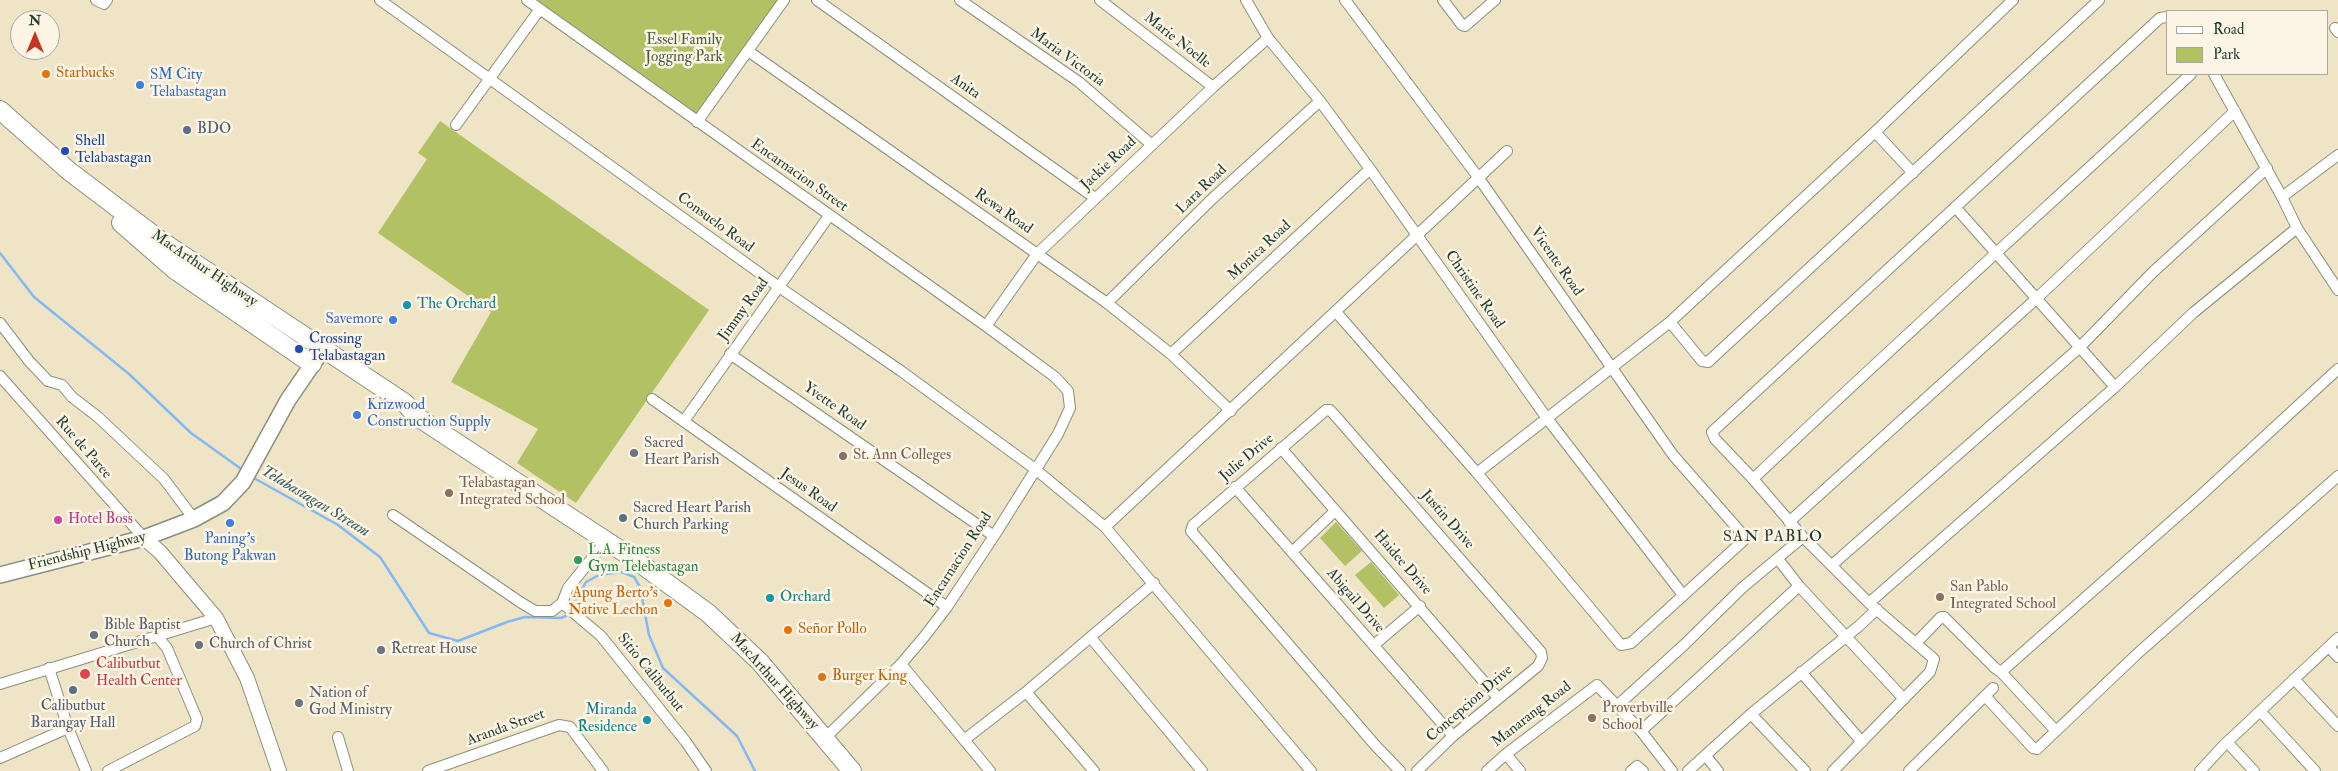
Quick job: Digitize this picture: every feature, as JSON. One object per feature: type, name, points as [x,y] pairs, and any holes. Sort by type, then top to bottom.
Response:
[{"type":"highway","name":"MacArthur Highway","points":[[0,110],[69,171],[317,357]]},
{"type":"highway","name":"MacArthur Highway","points":[[0,125],[119,221],[317,357],[405,403],[416,416],[606,541],[708,613],[760,662],[852,771]]},
{"type":"main road","name":"Friendship Highway","points":[[0,575],[144,538],[194,519],[223,503],[243,482],[288,400],[317,357]]},
{"type":"street","name":"Consuelo Road","points":[[380,0],[779,287],[901,371],[1035,469],[1105,527],[1311,771]]},
{"type":"street","name":"Encarnacion Street","points":[[527,0],[1055,376]]},
{"type":"street","points":[[697,122],[784,0]]},
{"type":"street","name":"Anita","points":[[817,0],[1095,198]]},
{"type":"street","name":"Maria Victoria","points":[[960,0],[1079,82],[1152,145]]},
{"type":"street","name":"Marie Noelle","points":[[1100,0],[1212,87]]},
{"type":"street","name":"Christine Road","points":[[1246,0],[1268,38],[1320,101],[1546,417],[1682,595]]},
{"type":"street","name":"Vicente Road","points":[[1345,0],[1478,177],[1674,455],[1744,536],[1744,540],[1682,595]]},
{"type":"street","points":[[1444,0],[1465,26],[1495,0]]},
{"type":"street","points":[[1477,472],[1546,417],[1614,368],[1670,322],[1875,132],[2013,0]]},
{"type":"street","points":[[1670,322],[1702,361],[1708,362],[2099,0]]},
{"type":"street","points":[[456,125],[540,9]]},
{"type":"street","points":[[1834,771],[1904,700],[1933,666],[1934,658],[1873,606],[1803,537],[1714,439],[1712,432],[2160,18],[2166,17]]},
{"type":"street","name":"Jackie Road","points":[[986,326],[1036,254],[1212,87],[1268,38]]},
{"type":"street","name":"Rewa Road","points":[[748,51],[1107,303],[1171,354],[1231,411]]},
{"type":"street","points":[[1752,479],[1867,370],[1996,255],[2189,75]]},
{"type":"street","points":[[2215,75],[2267,168],[2297,228],[2338,290]]},
{"type":"street","name":"Lara Road","points":[[1107,303],[1212,200],[1320,101]]},
{"type":"street","points":[[1789,522],[2036,299],[2234,111]]},
{"type":"street","points":[[1875,132],[1913,173]]},
{"type":"street","points":[[1105,527],[1507,151]]},
{"type":"street","points":[[2282,196],[2338,155]]},
{"type":"street","points":[[1832,565],[2079,348],[2153,272],[2267,168]]},
{"type":"street","name":"Monica Road","points":[[1171,354],[1370,169]]},
{"type":"street","points":[[1956,208],[2115,387]]},
{"type":"street","name":"Jimmy Road","points":[[684,421],[829,216]]},
{"type":"street","points":[[1688,771],[1751,714],[1858,626],[1873,606],[2115,387],[2193,313],[2297,228]]},
{"type":"street","points":[[1336,312],[1477,472],[1621,645],[1631,643],[1682,595]]},
{"type":"street","points":[[0,323],[29,361],[48,381],[62,385],[72,397],[164,479],[194,519]]},
{"type":"street","name":"Yvette Road","points":[[730,354],[994,536]]},
{"type":"street","points":[[2001,672],[2199,497],[2338,370]]},
{"type":"street","name":"Rue de Paree","points":[[0,376],[144,538]]},
{"type":"street","name":"Encarnacion Road","points":[[825,738],[902,664],[947,607],[994,536],[1058,434],[1070,408],[1068,391],[1055,376]]},
{"type":"street","name":"Jesus Road","points":[[652,399],[947,607]]},
{"type":"street","name":"Justin Drive","points":[[1322,411],[1330,410],[1340,420],[1541,652],[1542,658]]},
{"type":"street","name":"Julie Drive","points":[[1322,411],[1192,527],[1192,531],[1375,745],[1400,771]]},
{"type":"street","name":"Haidee Drive","points":[[1281,448],[1498,698]]},
{"type":"street","points":[[1986,697],[2033,748],[2038,749],[2137,654],[2338,476]]},
{"type":"street","name":"Abigail Drive","points":[[1235,488],[1453,736]]},
{"type":"street","points":[[1292,552],[1335,510]]},
{"type":"street","points":[[393,515],[535,611],[552,611],[564,605],[568,588],[606,541]]},
{"type":"street","points":[[1672,771],[1618,705],[1742,588],[1803,537]]},
{"type":"street","points":[[144,538],[160,552],[216,618],[247,678],[279,771]]},
{"type":"street","points":[[1778,559],[1799,586],[1904,700]]},
{"type":"street","points":[[964,740],[1026,692],[1154,583]]},
{"type":"street","points":[[1641,731],[1799,586]]},
{"type":"street","name":"Sitio Calibutbut","points":[[564,605],[600,636],[632,673],[686,742],[706,771]]},
{"type":"street","points":[[1374,645],[1420,606]]},
{"type":"street","points":[[1916,643],[1940,617],[1944,617],[2001,672],[2056,731]]},
{"type":"street","points":[[0,684],[216,618]]},
{"type":"street","points":[[108,771],[195,726],[197,720],[167,648],[157,636]]},
{"type":"street","points":[[1091,638],[1202,771]]},
{"type":"street","points":[[2200,771],[2227,742],[2338,638]]},
{"type":"street","points":[[2329,647],[2338,657]]},
{"type":"street","name":"Concepcion Drive","points":[[1417,771],[1453,736],[1538,666],[1542,658]]},
{"type":"street","points":[[902,664],[990,771]]},
{"type":"street","points":[[49,668],[68,728],[86,771]]},
{"type":"street","points":[[1801,672],[1862,742]]},
{"type":"street","points":[[2294,678],[2338,726]]},
{"type":"street","name":"Manarang Road","points":[[1487,771],[1506,754],[1597,685],[1618,705]]},
{"type":"street","points":[[1909,771],[1994,688]]},
{"type":"street","points":[[1026,692],[1094,771]]},
{"type":"street","points":[[2260,711],[2315,771]]},
{"type":"street","points":[[1751,714],[1805,771]]},
{"type":"street","name":"Aranda Street","points":[[428,771],[559,725],[570,727],[601,770]]},
{"type":"street","points":[[0,758],[68,728]]},
{"type":"street","points":[[338,737],[348,771]]},
{"type":"street","points":[[2227,742],[2254,771]]},
{"type":"street","points":[[1506,754],[1520,771]]},
{"type":"street","points":[[1706,756],[1718,771]]},
{"type":"street","points":[[1631,771],[1637,766],[1643,771]]},
{"type":"green space","name":"Essel Family Jogging Park","points":[[532,0],[780,0],[695,117]]},
{"type":"green space","points":[[440,121],[709,310],[576,503],[517,463],[538,429],[451,382],[491,312],[378,233],[427,159],[418,153]]},
{"type":"green space","points":[[1336,522],[1362,551],[1345,566],[1320,538]]},
{"type":"green space","points":[[1371,562],[1399,595],[1384,608],[1355,575]]},
{"type":"waterway","name":"Telabastagan Stream","points":[[0,253],[34,297],[129,374],[191,433],[244,471]]},
{"type":"waterway","name":"Telabastagan Stream","points":[[252,477],[338,525],[380,557],[429,633],[458,641],[525,617],[561,618],[570,614]]},
{"type":"waterway","name":"Telabastagan Stream","points":[[574,610],[576,600],[586,582],[599,575],[622,572],[634,577],[640,587],[649,635],[663,668],[737,736],[755,771]]},
{"type":"place","name":"Starbucks","points":[[46,74]]},
{"type":"place","name":"SM City Telabastagan","points":[[140,85]]},
{"type":"place","name":"BDO","points":[[187,130]]},
{"type":"place","name":"Shell Telabastagan","points":[[65,151]]},
{"type":"place","name":"The Orchard","points":[[407,305]]},
{"type":"place","name":"Savemore","points":[[393,320]]},
{"type":"place","name":"Crossing Telabastagan","points":[[299,349]]},
{"type":"place","name":"Krizwood Construction Supply","points":[[357,415]]},
{"type":"place","name":"Sacred Heart Parish","points":[[634,453]]},
{"type":"place","name":"St. Ann Colleges","points":[[843,456]]},
{"type":"place","name":"Telabastagan Integrated School","points":[[449,493]]},
{"type":"place","name":"Sacred Heart Parish Church Parking","points":[[623,518]]},
{"type":"place","name":"Hotel Boss","points":[[58,520]]},
{"type":"place","name":"Paning's Butong Pakwan","points":[[230,523]]},
{"type":"place","name":"L.A. Fitness Gym Telebastagan","points":[[578,560]]},
{"type":"place","name":"San Pablo Integrated School","points":[[1940,597]]},
{"type":"place","name":"Orchard","points":[[770,598]]},
{"type":"place","name":"Apung Berto's Native Lechon","points":[[668,603]]},
{"type":"place","name":"Señor Pollo","points":[[788,630]]},
{"type":"place","name":"Bible Baptist Church","points":[[94,635]]},
{"type":"place","name":"Church of Christ","points":[[199,645]]},
{"type":"place","name":"Retreat House","points":[[381,650]]},
{"type":"place","name":"Calibutbut Health Center","points":[[85,674]]},
{"type":"place","name":"Burger King","points":[[822,677]]},
{"type":"place","name":"Calibutbut Barangay Hall","points":[[73,690]]},
{"type":"place","name":"Nation of God Ministry","points":[[299,703]]},
{"type":"place","name":"Proverbville School","points":[[1592,718]]},
{"type":"place","name":"Miranda Residence","points":[[647,720]]},
{"type":"district","name":"SAN PABLO","points":[[1773,538]]}]
